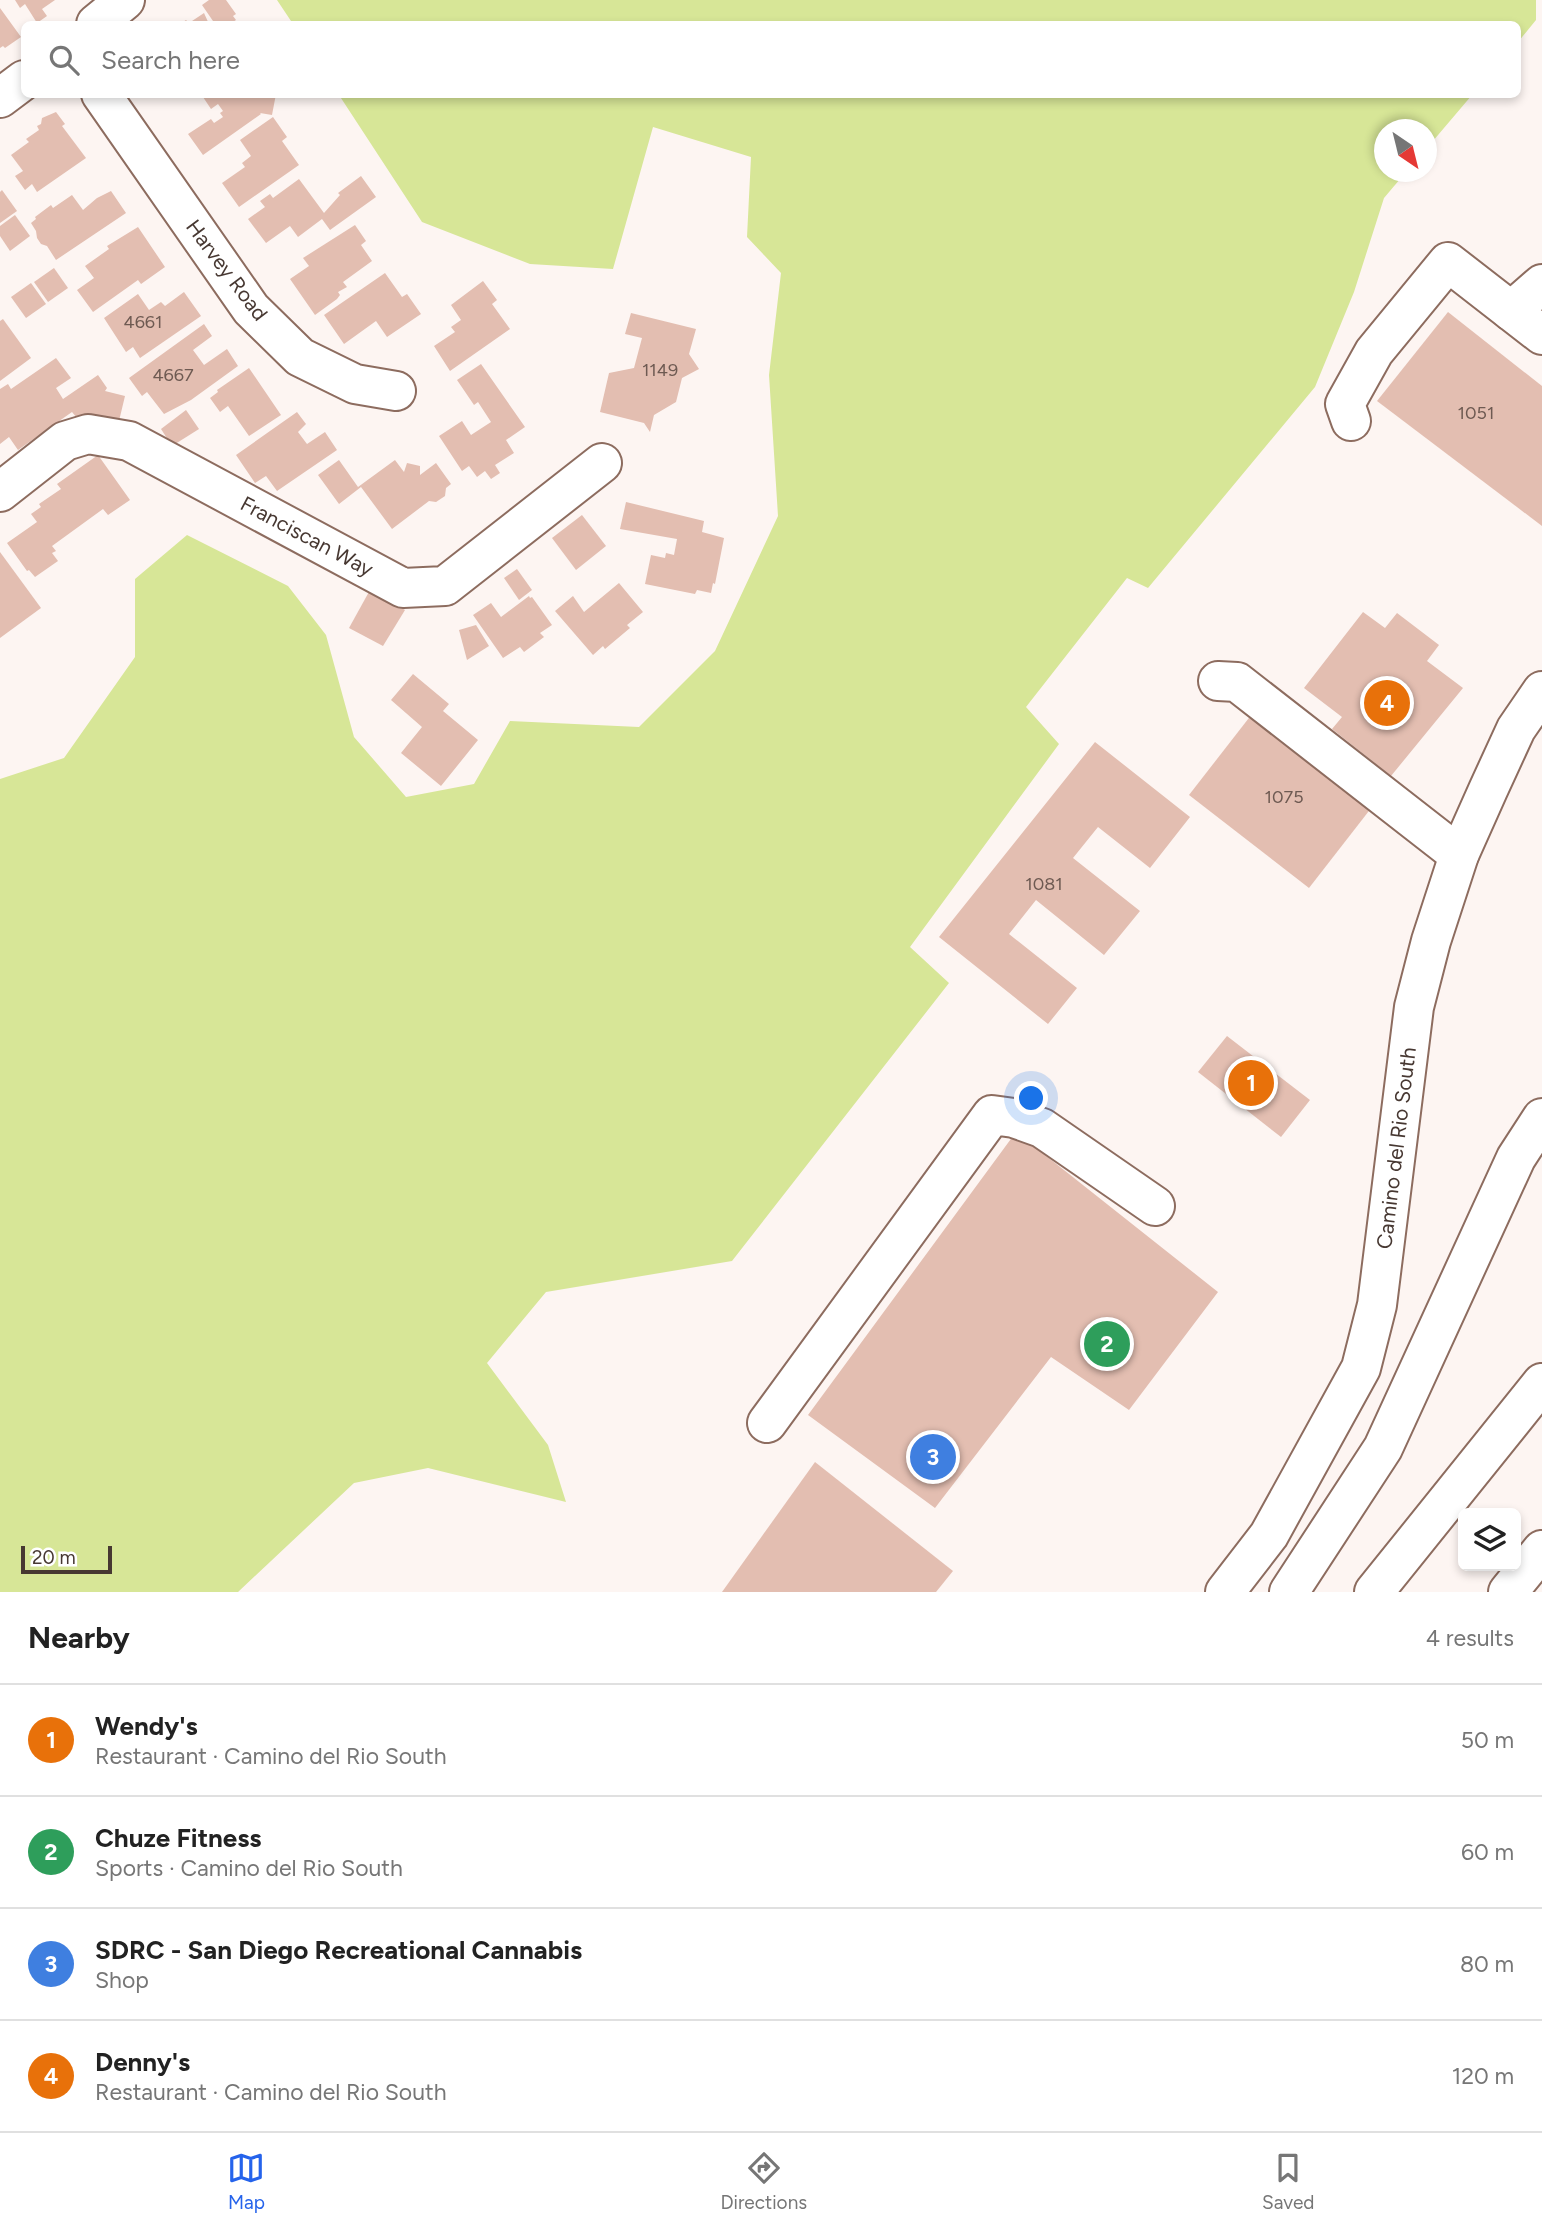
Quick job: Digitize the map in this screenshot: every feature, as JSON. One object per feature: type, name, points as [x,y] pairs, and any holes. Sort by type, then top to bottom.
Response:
[{"type":"main road","points":[[100,21],[125,0]]},
{"type":"main road","points":[[0,98],[21,82]]},
{"type":"main road","name":"Harvey Road","points":[[104,98],[251,309],[300,357],[355,384],[396,391]]},
{"type":"main road","points":[[1351,421],[1345,404],[1374,352],[1448,262],[1542,335]]},
{"type":"main road","points":[[1511,310],[1542,284]]},
{"type":"main road","name":"Franciscan Way","points":[[0,492],[65,441],[88,434],[129,441],[403,588],[445,586],[602,463]]},
{"type":"main road","points":[[1218,681],[1237,682],[1459,855]]},
{"type":"main road","name":"Camino del Rio South","points":[[1225,1592],[1269,1535],[1361,1368],[1377,1305],[1414,1007],[1431,941],[1459,855],[1516,729],[1542,691]]},
{"type":"main road","points":[[767,1423],[992,1115],[1014,1118],[1042,1128],[1155,1206]]},
{"type":"main road","points":[[1289,1592],[1383,1448],[1516,1158],[1542,1118]]},
{"type":"main road","points":[[1374,1592],[1542,1383]]},
{"type":"main road","points":[[1508,1592],[1533,1568]]},
{"type":"green space","points":[[277,0],[1536,0],[1536,20],[1521,38],[1521,21],[291,21]]},
{"type":"green space","points":[[341,98],[1469,98],[1437,136],[1437,119],[1374,119],[1374,182],[1398,182],[1384,198],[1354,292],[1315,387],[1148,588],[1127,578],[1026,707],[1059,744],[910,947],[949,983],[732,1261],[546,1292],[487,1363],[548,1445],[566,1502],[428,1468],[354,1483],[238,1592],[0,1592],[0,779],[64,758],[135,657],[135,579],[187,535],[288,586],[326,635],[354,737],[406,797],[474,784],[510,721],[639,727],[715,651],[778,516],[769,375],[781,273],[747,237],[751,157],[653,127],[613,269],[530,264],[422,222]]},
{"type":"building","points":[[15,0],[55,0],[42,9],[47,16],[40,21],[36,21],[25,4],[20,8]]},
{"type":"building","points":[[209,0],[226,0],[236,14],[233,16],[236,20],[213,21],[202,5]]},
{"type":"building","points":[[0,8],[21,37],[5,48],[0,48]]},
{"type":"building","points":[[204,13],[208,21],[192,21]]},
{"type":"building","points":[[204,98],[275,98],[272,115],[260,113],[203,155],[188,134],[211,119],[214,123],[223,117],[220,113],[223,111],[218,104],[211,109]]},
{"type":"building","points":[[56,112],[65,124],[62,126],[86,158],[37,192],[32,184],[25,190],[15,176],[23,171],[11,155],[29,142],[26,139],[39,130],[37,126],[41,124],[42,118]]},
{"type":"building","points":[[273,117],[287,137],[282,141],[299,165],[239,207],[222,183],[245,167],[242,163],[251,156],[240,140]]},
{"type":"building","points":[[361,176],[376,197],[330,230],[322,219],[298,237],[290,226],[266,243],[248,219],[265,207],[260,201],[270,194],[273,198],[299,179],[324,213],[340,195],[338,193]]},
{"type":"building","points":[[2,190],[17,211],[0,223],[0,192]]},
{"type":"building","points":[[111,191],[126,213],[56,260],[47,246],[41,244],[37,238],[31,223],[35,217],[51,205],[53,208],[72,195],[83,210]]},
{"type":"building","points":[[15,215],[30,236],[10,251],[0,236],[0,226]]},
{"type":"building","points":[[355,225],[366,241],[361,245],[372,261],[343,282],[347,287],[338,292],[340,295],[337,299],[315,315],[290,279],[309,266],[303,258]]},
{"type":"building","points":[[138,227],[165,267],[141,284],[138,280],[93,312],[77,290],[94,278],[85,266],[109,249],[107,246]]},
{"type":"building","points":[[54,268],[68,288],[48,302],[34,282]]},
{"type":"building","points":[[385,273],[402,297],[407,294],[421,314],[387,337],[376,321],[344,344],[324,315]]},
{"type":"building","points":[[483,281],[497,300],[492,304],[510,329],[450,371],[434,346],[455,332],[451,327],[461,320],[451,305]]},
{"type":"building","points":[[31,283],[46,304],[26,318],[11,297]]},
{"type":"building","points":[[184,292],[201,316],[140,358],[133,347],[126,352],[104,318],[138,294],[149,310],[161,302],[165,306]]},
{"type":"building","points":[[1448,312],[1542,386],[1542,526],[1377,401]]},
{"type":"building","points":[[631,313],[696,329],[689,354],[699,369],[682,378],[676,402],[654,415],[650,432],[644,423],[600,412],[609,373],[634,368],[642,338],[625,334]]},
{"type":"building","points":[[3,319],[31,358],[0,381],[0,321]]},
{"type":"building","points":[[204,324],[212,336],[193,350],[204,365],[227,349],[238,366],[191,400],[164,414],[147,392],[142,396],[129,378]]},
{"type":"building","points":[[56,358],[71,378],[56,388],[63,399],[98,375],[107,388],[105,391],[125,396],[119,421],[82,415],[77,418],[72,412],[18,450],[9,437],[0,444],[0,389],[8,384],[11,389]]},
{"type":"building","points":[[481,364],[525,427],[506,440],[514,453],[495,465],[500,473],[491,479],[485,471],[477,477],[469,466],[462,471],[439,436],[462,421],[471,435],[491,422],[478,402],[474,405],[457,380]]},
{"type":"building","points":[[249,368],[281,415],[249,436],[228,406],[220,412],[210,398]]},
{"type":"building","points":[[186,410],[199,429],[172,446],[161,429]]},
{"type":"building","points":[[297,412],[306,424],[298,432],[307,444],[325,432],[337,450],[277,491],[266,476],[255,483],[236,455]]},
{"type":"building","points":[[98,455],[130,500],[108,515],[103,509],[52,546],[56,551],[52,553],[58,561],[35,577],[27,571],[7,543],[37,522],[31,514],[41,507],[39,504],[61,489],[57,484]]},
{"type":"building","points":[[339,460],[358,487],[395,460],[404,472],[407,463],[420,466],[420,475],[436,463],[451,484],[446,488],[445,496],[436,502],[429,501],[392,529],[361,487],[339,504],[318,475]]},
{"type":"building","points":[[626,502],[704,521],[702,532],[724,538],[711,593],[697,590],[695,594],[645,584],[651,555],[665,558],[666,553],[674,555],[677,539],[620,529]]},
{"type":"building","points":[[582,515],[606,546],[576,570],[552,538]]},
{"type":"building","points":[[0,552],[41,608],[0,638]]},
{"type":"building","points":[[517,569],[532,590],[519,600],[504,578]]},
{"type":"building","points":[[619,583],[643,612],[627,625],[630,628],[605,649],[603,646],[593,655],[555,611],[573,596],[584,612]]},
{"type":"building","points":[[370,590],[405,610],[383,646],[349,628]]},
{"type":"building","points":[[529,596],[552,625],[540,633],[544,637],[524,652],[520,647],[503,658],[473,615],[491,603],[501,617]]},
{"type":"building","points":[[1363,612],[1385,628],[1397,613],[1439,645],[1427,661],[1463,688],[1391,776],[1332,729],[1342,717],[1304,688]]},
{"type":"building","points":[[476,625],[489,646],[467,660],[459,630]]},
{"type":"building","points":[[413,674],[449,704],[443,711],[478,740],[441,786],[401,753],[422,727],[391,700]]},
{"type":"building","points":[[1259,705],[1379,798],[1309,888],[1189,795]]},
{"type":"building","points":[[1095,742],[1190,817],[1150,868],[1098,827],[1073,858],[1140,911],[1104,955],[1036,900],[1009,934],[1077,988],[1048,1024],[939,937]]},
{"type":"building","points":[[1227,1036],[1310,1100],[1281,1137],[1198,1072]]},
{"type":"building","points":[[1016,1132],[1218,1292],[1129,1410],[1051,1357],[935,1508],[808,1415]]},
{"type":"building","points":[[815,1462],[953,1571],[936,1592],[722,1592]]},
{"type":"place","name":"Denny's","points":[[1387,703]]},
{"type":"place","name":"Wendy's","points":[[1251,1083]]},
{"type":"place","name":"Chuze Fitness","points":[[1107,1344]]},
{"type":"place","name":"SDRC - San Diego Recreational Cannabis","points":[[933,1457]]}]
